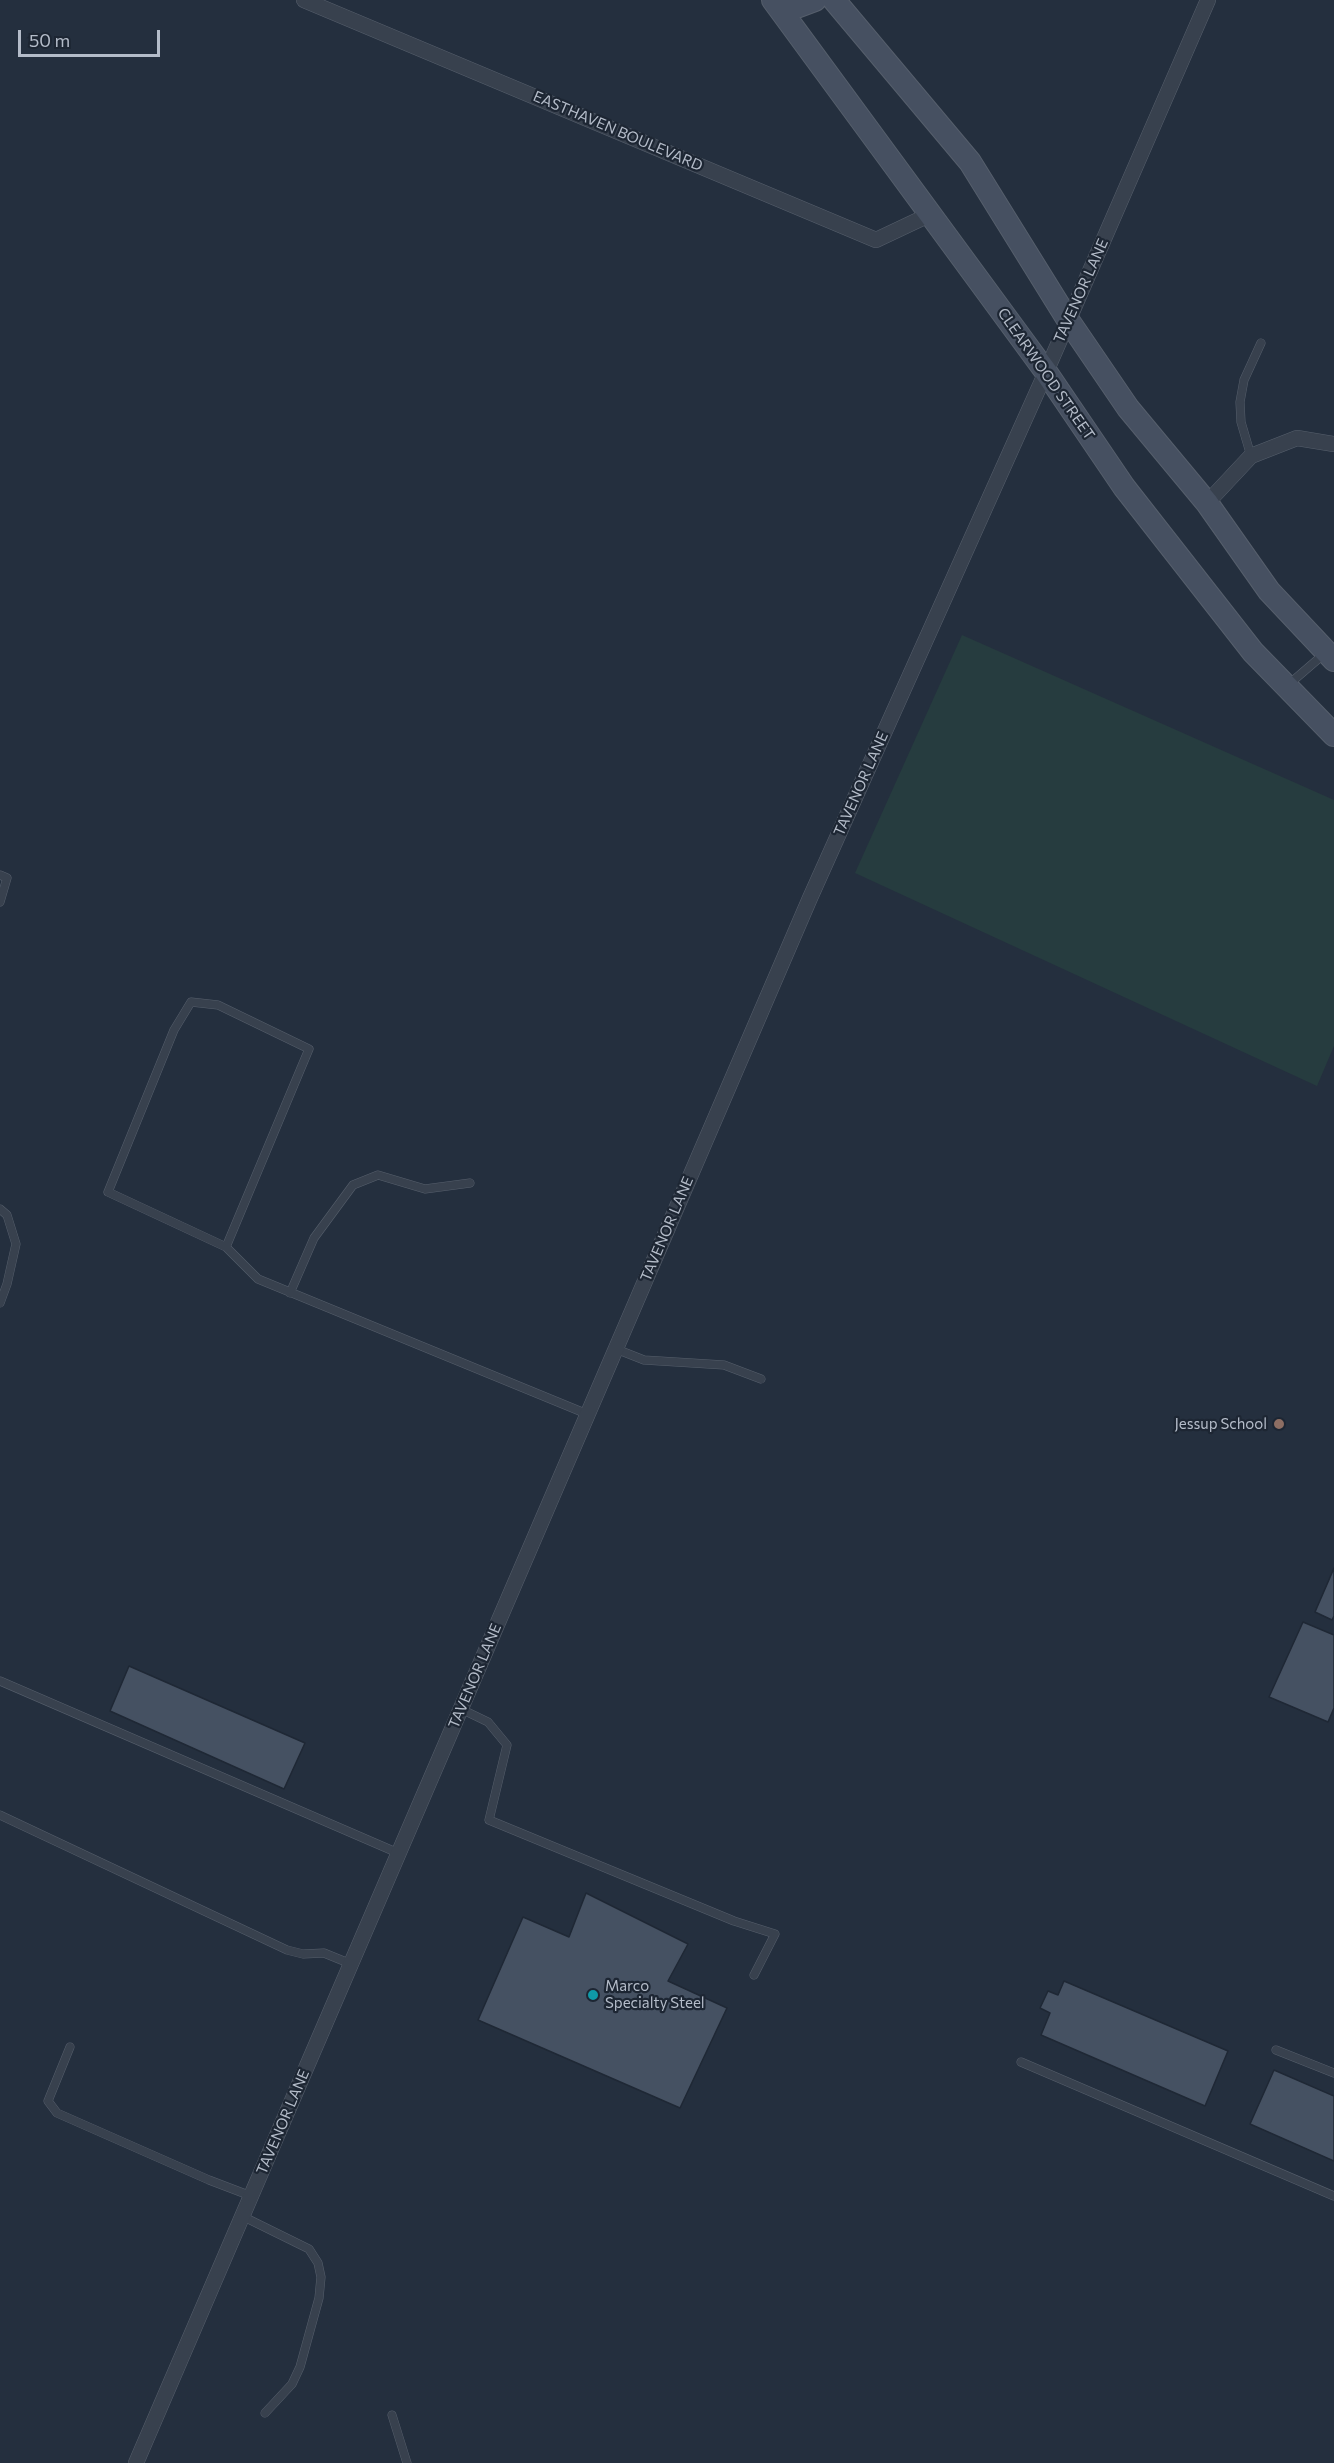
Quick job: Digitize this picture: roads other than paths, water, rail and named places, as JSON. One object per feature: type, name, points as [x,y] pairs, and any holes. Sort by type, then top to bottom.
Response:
[{"type":"main road","points":[[782,4],[815,0]]},
{"type":"main road","points":[[834,0],[970,162],[1068,320],[1128,408],[1206,503],[1269,591],[1332,653]]},
{"type":"main road","name":"CLEARWOOD STREET","points":[[782,4],[1046,372],[1124,487],[1253,652],[1334,735]]},
{"type":"street","name":"EASTHAVEN BOULEVARD","points":[[304,0],[876,240],[931,214]]},
{"type":"street","name":"TAVENOR LANE","points":[[136,2463],[810,898],[1046,372],[1208,0]]},
{"type":"street","points":[[1206,503],[1251,456],[1297,438],[1334,444]]},
{"type":"lane","points":[[1251,456],[1241,422],[1240,402],[1244,380],[1261,343]]},
{"type":"lane","points":[[1287,686],[1332,653]]},
{"type":"lane","points":[[0,875],[7,878],[0,902]]},
{"type":"lane","points":[[226,1247],[309,1049],[218,1005],[191,1002],[174,1030],[108,1192],[226,1247],[258,1279],[587,1414]]},
{"type":"lane","points":[[290,1293],[314,1238],[352,1185],[378,1175],[425,1189],[470,1183]]},
{"type":"lane","points":[[0,1209],[7,1215],[16,1244],[8,1284],[0,1303]]},
{"type":"lane","points":[[615,1349],[644,1360],[724,1365],[761,1379]]},
{"type":"lane","points":[[0,1681],[398,1853]]},
{"type":"lane","points":[[461,1709],[488,1722],[507,1745],[489,1820],[734,1921],[775,1934],[754,1975]]},
{"type":"lane","points":[[0,1815],[287,1950],[303,1954],[324,1953],[351,1964]]},
{"type":"lane","points":[[70,2047],[48,2101],[57,2113],[209,2180],[251,2196]]},
{"type":"lane","points":[[1276,2050],[1334,2073]]},
{"type":"lane","points":[[1021,2062],[1334,2196]]},
{"type":"lane","points":[[242,2216],[309,2249],[318,2263],[321,2277],[319,2298],[300,2367],[292,2384],[265,2413]]},
{"type":"lane","points":[[392,2415],[407,2463]]},
{"type":"place","name":"Jessup School","points":[[1279,1424]]},
{"type":"place","name":"Marco Specialty Steel","points":[[593,1995]]}]
